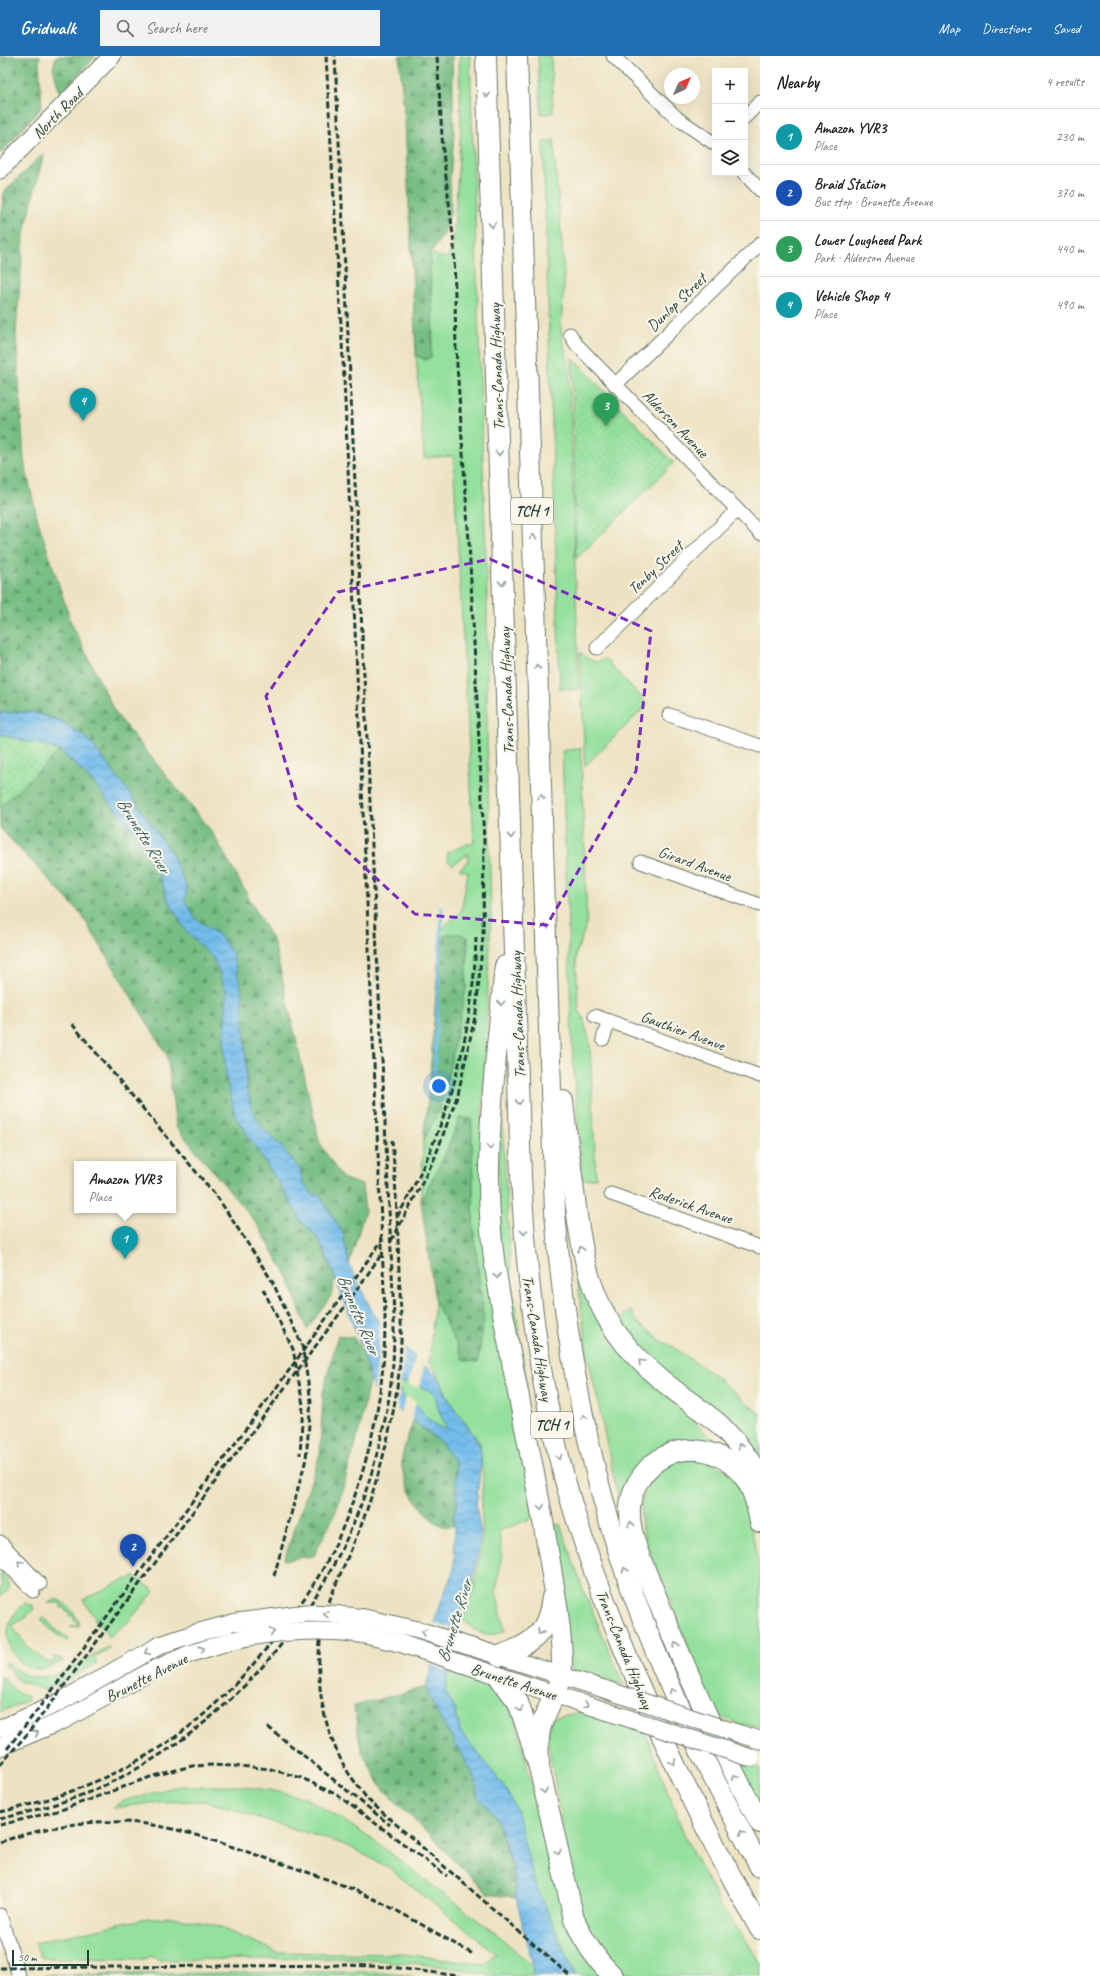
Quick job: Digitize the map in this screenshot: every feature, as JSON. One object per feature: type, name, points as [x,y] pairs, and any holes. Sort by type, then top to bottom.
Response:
[{"type":"highway","name":"Trans-Canada Highway","points":[[486,56],[513,881],[521,1176],[526,1249],[535,1335],[558,1451],[572,1503],[590,1560],[611,1616],[641,1689],[710,1836],[760,1929]]},
{"type":"highway","name":"Trans-Canada Highway","points":[[517,56],[555,1212],[559,1260],[569,1339],[586,1427],[615,1540],[635,1598],[657,1655],[705,1762],[760,1867]]},
{"type":"highway","points":[[513,881],[494,1073],[490,1157],[490,1207],[494,1257],[508,1344],[535,1474],[558,1614],[562,1660],[558,1686],[540,1728],[538,1739],[539,1767]]},
{"type":"highway","points":[[547,966],[580,1241],[585,1268],[592,1288],[615,1330],[632,1353],[664,1383],[720,1424],[740,1445],[760,1479]]},
{"type":"highway","points":[[760,1522],[754,1496],[745,1478],[734,1466],[722,1457],[697,1449],[672,1452],[661,1457],[637,1482],[630,1506],[630,1519],[636,1544],[683,1664],[734,1774],[760,1823]]},
{"type":"highway","points":[[499,1656],[520,1649],[529,1644],[539,1634],[550,1613],[553,1582]]},
{"type":"highway","points":[[500,1677],[518,1702],[539,1767],[574,1918],[583,1940],[597,1961],[613,1976]]},
{"type":"main road","name":"North Road","points":[[0,170],[112,56]]},
{"type":"main road","name":"Brunette Avenue","points":[[0,1729],[56,1704],[160,1645],[237,1622],[307,1614],[332,1614],[399,1643],[500,1677],[558,1686],[607,1690],[760,1740]]},
{"type":"main road","name":"Brunette Avenue","points":[[0,1747],[64,1720],[153,1670],[189,1654],[234,1640],[264,1633],[296,1630],[322,1630],[362,1626],[401,1626],[499,1656],[618,1715],[756,1760]]},
{"type":"street","points":[[613,56],[677,118],[712,142]]},
{"type":"street","points":[[748,114],[760,102]]},
{"type":"street","points":[[747,176],[760,190]]},
{"type":"street","name":"Dunlop Street","points":[[616,385],[760,244]]},
{"type":"street","name":"Alderson Avenue","points":[[570,334],[576,344],[760,533]]},
{"type":"street","name":"Tenby Street","points":[[597,648],[738,510]]},
{"type":"street","points":[[669,716],[760,746]]},
{"type":"street","name":"Girard Avenue","points":[[641,862],[760,904]]},
{"type":"street","name":"Gauthier Avenue","points":[[595,1016],[760,1076]]},
{"type":"street","points":[[602,1039],[610,1021]]},
{"type":"street","name":"Roderick Avenue","points":[[611,1194],[760,1248]]},
{"type":"street","points":[[0,1542],[36,1588],[0,1556]]},
{"type":"street","points":[[0,1915],[19,1976]]},
{"type":"highlighted area","points":[[490,559],[651,631],[636,771],[547,925],[415,914],[298,806],[266,696],[338,592]]},
{"type":"green space","points":[[0,56],[40,56],[39,62],[42,107],[0,154]]},
{"type":"green space","points":[[56,56],[96,56],[60,94],[53,68]]},
{"type":"green space","points":[[399,56],[452,56],[454,137],[450,179],[451,210],[444,234],[430,253],[429,276],[433,309],[431,357],[425,360],[416,355],[405,122]]},
{"type":"green space","points":[[459,56],[470,56],[487,594],[487,735],[491,917],[482,1120],[533,1518],[499,1531],[502,1554],[496,1592],[505,1631],[493,1634],[476,1631],[463,1619],[474,1589],[483,1533],[481,1505],[483,1477],[480,1443],[450,1402],[439,1376],[429,1362],[435,1301],[464,1360],[478,1362],[473,1222],[473,1163],[460,1118],[445,1155],[421,1201],[423,1141],[438,1113],[447,1079],[466,989],[468,937],[448,934],[440,938],[440,930],[461,912],[468,872],[459,869],[468,862],[468,854],[452,865],[448,861],[447,852],[474,842],[453,456],[424,458],[416,355],[425,360],[433,341],[430,253],[445,258],[449,255],[453,247],[461,127]]},
{"type":"green space","points":[[538,56],[551,56],[553,113],[541,114]]},
{"type":"green space","points":[[554,140],[564,277],[561,331],[569,368],[579,690],[560,688],[543,143]]},
{"type":"green space","points":[[44,153],[24,234],[16,333],[24,461],[38,521],[71,622],[116,714],[212,832],[274,943],[320,1144],[342,1178],[362,1185],[365,1211],[349,1264],[343,1234],[317,1193],[315,1197],[302,1182],[301,1171],[285,1151],[262,1127],[251,1107],[246,1083],[246,1056],[220,936],[196,919],[185,901],[187,888],[172,854],[131,795],[88,739],[61,721],[33,712],[0,713],[0,221],[4,192]]},
{"type":"green space","points":[[572,357],[674,463],[576,559]]},
{"type":"green space","points":[[580,653],[593,661],[602,661],[605,659],[648,704],[585,766]]},
{"type":"green space","points":[[0,734],[60,750],[93,782],[132,830],[158,870],[167,898],[186,931],[213,958],[227,993],[224,1036],[226,1077],[235,1116],[282,1188],[301,1221],[317,1237],[335,1277],[331,1296],[307,1330],[289,1279],[257,1224],[176,1127],[167,1055],[81,914],[0,828]]},
{"type":"green space","points":[[0,734],[60,750],[0,807]]},
{"type":"green space","points":[[581,748],[587,923],[576,954],[579,1010],[583,1017],[590,1043],[596,1178],[582,1180],[572,1044],[562,751]]},
{"type":"green space","points":[[448,934],[460,934],[468,937],[466,989],[447,1079],[438,1113],[423,1141],[429,1091],[440,938]]},
{"type":"green space","points":[[499,1116],[502,1116],[511,1278],[527,1386],[523,1386],[498,1246]]},
{"type":"green space","points":[[460,1117],[472,1119],[473,1222],[484,1320],[478,1362],[464,1360],[435,1301],[421,1201],[445,1155]]},
{"type":"green space","points":[[581,1276],[637,1368],[709,1436],[724,1444],[731,1454],[681,1442],[622,1516],[587,1351],[577,1277]]},
{"type":"green space","points":[[631,1310],[637,1322],[657,1336],[659,1340],[670,1345],[715,1376],[760,1414],[760,1461],[659,1369],[618,1320]]},
{"type":"green space","points":[[338,1335],[353,1337],[372,1367],[359,1431],[337,1509],[314,1556],[284,1560],[320,1454],[323,1392]]},
{"type":"green space","points":[[408,1382],[429,1390],[435,1395],[438,1408],[447,1429],[428,1419],[417,1405],[402,1394],[400,1391],[400,1384]]},
{"type":"green space","points":[[413,1421],[441,1442],[456,1464],[457,1502],[453,1519],[455,1526],[443,1526],[428,1516],[414,1498],[404,1477],[402,1460]]},
{"type":"green space","points":[[703,1458],[728,1472],[742,1490],[749,1513],[760,1575],[760,1726],[742,1725],[716,1715],[645,1539],[641,1521],[641,1503],[649,1480],[675,1460]]},
{"type":"green space","points":[[560,1524],[584,1592],[624,1685],[571,1670],[555,1525]]},
{"type":"green space","points":[[0,1571],[6,1578],[9,1588],[5,1594],[0,1597],[0,1588],[3,1585],[0,1578]]},
{"type":"green space","points":[[134,1576],[155,1591],[128,1622],[108,1637],[103,1628],[97,1625],[94,1616],[83,1600]]},
{"type":"green space","points":[[57,1599],[67,1606],[75,1615],[80,1622],[78,1627],[70,1626],[78,1625],[78,1621],[74,1621],[74,1616],[69,1616],[70,1612],[66,1612],[65,1608],[61,1608],[61,1603],[48,1603]]},
{"type":"green space","points":[[26,1602],[29,1605],[32,1604],[34,1609],[24,1619],[12,1625],[20,1637],[39,1656],[51,1664],[55,1657],[62,1659],[63,1661],[54,1666],[43,1669],[25,1665],[18,1660],[9,1645],[9,1627],[12,1618]]},
{"type":"green space","points":[[44,1617],[56,1630],[68,1638],[67,1641],[53,1632],[41,1619]]},
{"type":"green space","points":[[108,1647],[109,1649],[94,1657],[97,1663],[72,1678],[45,1690],[19,1681],[5,1665],[7,1662],[19,1672],[32,1676],[45,1677],[58,1674]]},
{"type":"green space","points":[[448,1672],[490,1686],[502,1693],[514,1714],[551,1859],[601,1976],[576,1975],[534,1881],[515,1809],[504,1786],[460,1731],[455,1709],[445,1691]]},
{"type":"green space","points":[[0,1675],[14,1690],[28,1697],[27,1701],[0,1712]]},
{"type":"green space","points":[[426,1687],[436,1711],[475,1777],[478,1798],[495,1814],[513,1868],[516,1898],[488,1894],[382,1788],[361,1750],[354,1706]]},
{"type":"green space","points":[[581,1712],[620,1723],[646,1734],[684,1835],[720,1906],[742,1934],[760,1963],[760,1976],[637,1976],[619,1971],[585,1926],[572,1881],[547,1738],[552,1718]]},
{"type":"green space","points":[[738,1762],[760,1769],[760,1805]]},
{"type":"green space","points":[[178,1786],[236,1786],[270,1790],[306,1798],[374,1841],[494,1932],[533,1966],[534,1976],[489,1976],[466,1970],[421,1964],[348,1958],[158,1960],[151,1956],[144,1959],[42,1958],[34,1943],[147,1918],[174,1917],[211,1924],[278,1952],[403,1954],[486,1964],[496,1953],[386,1866],[345,1845],[206,1801],[158,1802],[113,1808],[123,1801]]},
{"type":"green space","points":[[375,1972],[416,1976],[44,1976],[44,1975]]},
{"type":"water","name":"Brunette River","points":[[32,712],[61,721],[88,739],[131,795],[172,854],[187,888],[185,901],[196,919],[220,936],[232,952],[242,992],[246,1083],[251,1107],[262,1127],[285,1151],[301,1171],[302,1182],[315,1197],[318,1192],[343,1234],[349,1264],[374,1315],[409,1352],[438,1377],[449,1401],[479,1443],[481,1463],[476,1506],[481,1534],[472,1588],[456,1626],[445,1691],[455,1709],[460,1731],[504,1786],[516,1809],[534,1881],[575,1976],[534,1976],[533,1965],[516,1898],[513,1868],[495,1814],[478,1798],[475,1777],[436,1711],[426,1687],[430,1671],[436,1614],[454,1569],[455,1526],[453,1520],[457,1502],[456,1464],[441,1442],[401,1411],[388,1406],[373,1389],[362,1348],[325,1252],[317,1237],[301,1221],[282,1188],[235,1116],[226,1077],[224,1036],[227,993],[213,958],[186,931],[167,898],[158,870],[132,830],[93,782],[60,750],[0,734],[0,713]],"holes":[[[408,1382],[429,1390],[435,1395],[438,1408],[447,1429],[430,1421],[417,1405],[404,1397],[399,1388],[400,1384]]]},
{"type":"pier","points":[[380,1318],[405,1345],[397,1412],[387,1407],[374,1393],[379,1349]]},
{"type":"pier","points":[[416,1356],[425,1363],[419,1388],[408,1384]]},
{"type":"pier","points":[[406,1396],[416,1402],[411,1421],[401,1414]]},
{"type":"pier","points":[[433,1623],[457,1630],[450,1672],[429,1664]]},
{"type":"waterway","points":[[434,1074],[442,908]]},
{"type":"railway","points":[[0,1812],[70,1792],[137,1761],[178,1735],[230,1690],[275,1638],[303,1601],[327,1561],[351,1507],[368,1453],[374,1425],[383,1369],[385,1313],[344,378],[326,56]]},
{"type":"railway","points":[[0,1819],[44,1808],[76,1797],[132,1772],[174,1745],[214,1715],[250,1680],[283,1642],[313,1601],[338,1557],[358,1512],[370,1477],[381,1439],[389,1399],[393,1363],[394,1315],[335,56]]},
{"type":"railway","points":[[391,1241],[435,1157],[458,1094],[476,1012],[483,936],[484,841],[469,542],[456,350],[454,244],[443,152],[437,56]]},
{"type":"railway","points":[[397,1217],[415,1184],[430,1151],[454,1081],[470,1009],[476,935]]},
{"type":"railway","points":[[72,1024],[218,1198],[272,1281],[302,1345],[311,1401],[306,1459],[293,1507]]},
{"type":"railway","points":[[392,1140],[397,1207],[401,1314],[401,1354],[398,1380],[388,1434],[374,1488],[362,1523],[329,1602],[323,1623],[319,1667],[320,1690],[324,1712],[338,1755],[349,1774],[367,1799],[570,1976]]},
{"type":"railway","points":[[7,1749],[48,1696],[285,1376],[383,1239]]},
{"type":"railway","points":[[0,1765],[28,1733],[55,1698],[349,1301],[383,1252]]},
{"type":"railway","points":[[263,1289],[293,1349],[303,1405],[300,1455]]},
{"type":"railway","points":[[274,1576],[294,1503]]},
{"type":"railway","points":[[268,1727],[390,1825]]},
{"type":"railway","points":[[0,1825],[61,1810],[153,1776],[192,1766],[213,1765],[270,1769],[302,1778],[337,1795],[447,1876]]},
{"type":"railway","points":[[0,1842],[45,1829],[91,1822],[137,1823],[168,1828],[227,1845],[307,1872],[354,1890],[396,1910],[473,1954]]},
{"type":"railway","points":[[0,1968],[348,1965],[390,1967],[460,1976]]},
{"type":"place","name":"Vehicle Shop 4","points":[[83,421]]},
{"type":"place","name":"Lower Lougheed Park","points":[[606,426]]},
{"type":"place","name":"Amazon YVR3","points":[[125,1259]]},
{"type":"place","name":"Braid Station","points":[[133,1567]]}]
